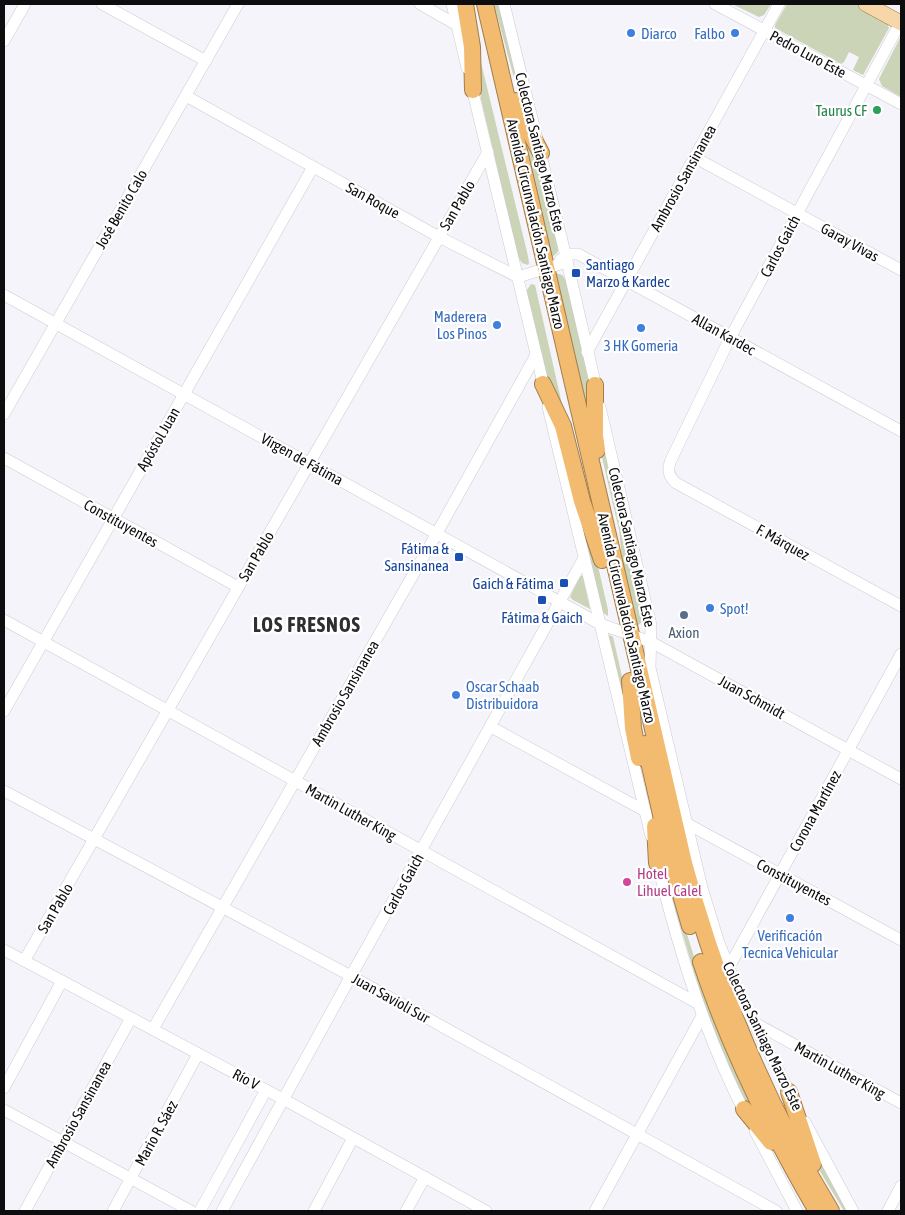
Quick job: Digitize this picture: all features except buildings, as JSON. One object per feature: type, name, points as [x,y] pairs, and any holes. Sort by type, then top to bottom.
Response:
[{"type":"highway","points":[[465,4],[472,47],[473,90]]},
{"type":"highway","name":"Avenida Circunvalación Santiago Marzo","points":[[474,4],[618,578],[630,681],[673,867],[709,984],[733,1047],[756,1097],[817,1211]]},
{"type":"highway","name":"Avenida Circunvalación Santiago Marzo","points":[[485,4],[602,560],[625,633],[684,864],[710,954],[738,1029],[762,1082],[831,1211]]},
{"type":"highway","points":[[489,4],[497,24],[518,108],[540,154]]},
{"type":"highway","points":[[543,384],[561,422],[582,502],[602,560]]},
{"type":"highway","points":[[595,385],[596,441],[615,532],[618,578]]},
{"type":"highway","points":[[630,681],[634,733],[655,825],[657,863]]},
{"type":"highway","points":[[790,1092],[814,1167],[840,1211]]},
{"type":"highway","points":[[744,1110],[769,1139],[803,1199],[813,1211]]},
{"type":"main road","points":[[866,4],[901,22]]},
{"type":"street","points":[[4,41],[25,4]]},
{"type":"street","points":[[102,4],[206,61]]},
{"type":"street","name":"José Benito Calo","points":[[4,414],[238,4]]},
{"type":"street","points":[[420,4],[457,25]]},
{"type":"street","points":[[452,4],[657,863],[697,1003],[720,1061],[797,1211]]},
{"type":"street","name":"Colectora Santiago Marzo Este","points":[[504,4],[588,352],[651,625],[650,668],[702,888],[742,1000],[854,1211]]},
{"type":"street","name":"Pedro Luro Este","points":[[715,4],[901,104]]},
{"type":"street","name":"Ambrosio Sansinanea","points":[[588,352],[779,4]]},
{"type":"street","name":"Carlos Gaich","points":[[669,474],[668,467],[671,460],[730,338],[901,22]]},
{"type":"street","name":"San Roque","points":[[186,96],[439,237],[518,277]]},
{"type":"street","name":"San Pablo","points":[[24,961],[488,152]]},
{"type":"street","name":"Garay Vivas","points":[[694,158],[901,270]]},
{"type":"street","name":"Apóstol Juan","points":[[4,711],[313,167]]},
{"type":"street","name":"Allan Kardec","points":[[566,260],[573,253],[578,254],[901,431]]},
{"type":"street","points":[[518,277],[566,260]]},
{"type":"street","name":"Vírgen de Fátima","points":[[4,294],[600,624]]},
{"type":"street","name":"Ambrosio Sansinanea","points":[[152,1029],[437,533],[536,355]]},
{"type":"street","name":"Constituyentes","points":[[4,458],[238,588]]},
{"type":"street","name":"F. Márquez","points":[[669,474],[680,485],[901,606]]},
{"type":"street","name":"Carlos Gaich","points":[[222,1211],[584,558]]},
{"type":"street","name":"Martin Luther King","points":[[4,620],[697,1003]]},
{"type":"street","name":"Juan Schmidt","points":[[600,624],[651,642],[901,779]]},
{"type":"street","name":"Corona Martínez","points":[[729,968],[901,654]]},
{"type":"street","points":[[491,727],[645,811]]},
{"type":"street","name":"Juan Savioli Sur","points":[[4,791],[351,976],[776,1211]]},
{"type":"street","name":"Constituyentes","points":[[686,823],[901,940]]},
{"type":"street","name":"Río V","points":[[4,950],[283,1099],[486,1211]]},
{"type":"street","points":[[4,1088],[62,981]]},
{"type":"street","points":[[595,1211],[702,1016]]},
{"type":"street","name":"Ambrosio Sansinanea","points":[[25,1211],[131,1018]]},
{"type":"street","name":"Martin Luther King","points":[[753,1022],[901,1103]]},
{"type":"street","name":"Mario R. Sáez","points":[[113,1211],[198,1054]]},
{"type":"street","points":[[200,1211],[266,1090]]},
{"type":"street","points":[[4,1110],[191,1211]]},
{"type":"street","points":[[314,1211],[354,1138]]},
{"type":"street","points":[[406,1211],[425,1177]]},
{"type":"street","points":[[888,1211],[901,1186]]},
{"type":"green space","points":[[494,4],[500,4],[526,115],[524,115]]},
{"type":"green space","points":[[732,4],[771,4],[764,15],[759,17]]},
{"type":"green space","points":[[787,4],[857,4],[886,20],[889,28],[863,75],[853,70],[859,57],[849,52],[841,64],[775,28]]},
{"type":"green space","points":[[901,36],[901,97],[882,86],[879,79]]},
{"type":"green space","points":[[476,42],[528,256],[528,265],[522,263],[518,257],[481,99]]},
{"type":"green space","points":[[519,119],[536,158],[559,247],[557,253],[551,258]]},
{"type":"green space","points":[[555,274],[562,275],[566,280],[590,383],[592,430]]},
{"type":"green space","points":[[531,284],[535,285],[567,426],[548,380],[527,294]]},
{"type":"green space","points":[[600,427],[644,617],[643,621],[636,627],[624,578],[619,530],[600,449]]},
{"type":"green space","points":[[559,429],[598,566],[608,616],[602,612]]},
{"type":"green space","points":[[580,576],[583,576],[590,609],[570,597]]},
{"type":"green space","points":[[608,636],[613,637],[623,681],[629,721]]},
{"type":"green space","points":[[658,834],[703,986],[758,1112],[745,1102],[707,1016],[664,870]]},
{"type":"green space","points":[[811,1144],[848,1211],[844,1211],[818,1168]]},
{"type":"place","name":"Diarco","points":[[631,33]]},
{"type":"place","name":"Falbo","points":[[735,33]]},
{"type":"place","name":"Taurus CF","points":[[877,110]]},
{"type":"place","name":"Santiago Marzo & Kardec","points":[[576,273]]},
{"type":"place","name":"Maderera Los Pinos","points":[[497,325]]},
{"type":"place","name":"3 HK Gomeria","points":[[641,328]]},
{"type":"place","name":"Fátima & Sansinanea","points":[[459,557]]},
{"type":"place","name":"Gaich & Fátima","points":[[564,583]]},
{"type":"place","name":"Fátima & Gaich","points":[[542,600]]},
{"type":"place","name":"Spot!","points":[[710,608]]},
{"type":"place","name":"Axion","points":[[684,615]]},
{"type":"place","name":"Oscar Schaab Distribuidora","points":[[456,695]]},
{"type":"place","name":"Hotel Lihuel Calel","points":[[627,882]]},
{"type":"place","name":"Verificación Tecnica Vehicular","points":[[790,918]]},
{"type":"district","name":"LOS FRESNOS","points":[[307,624]]}]
